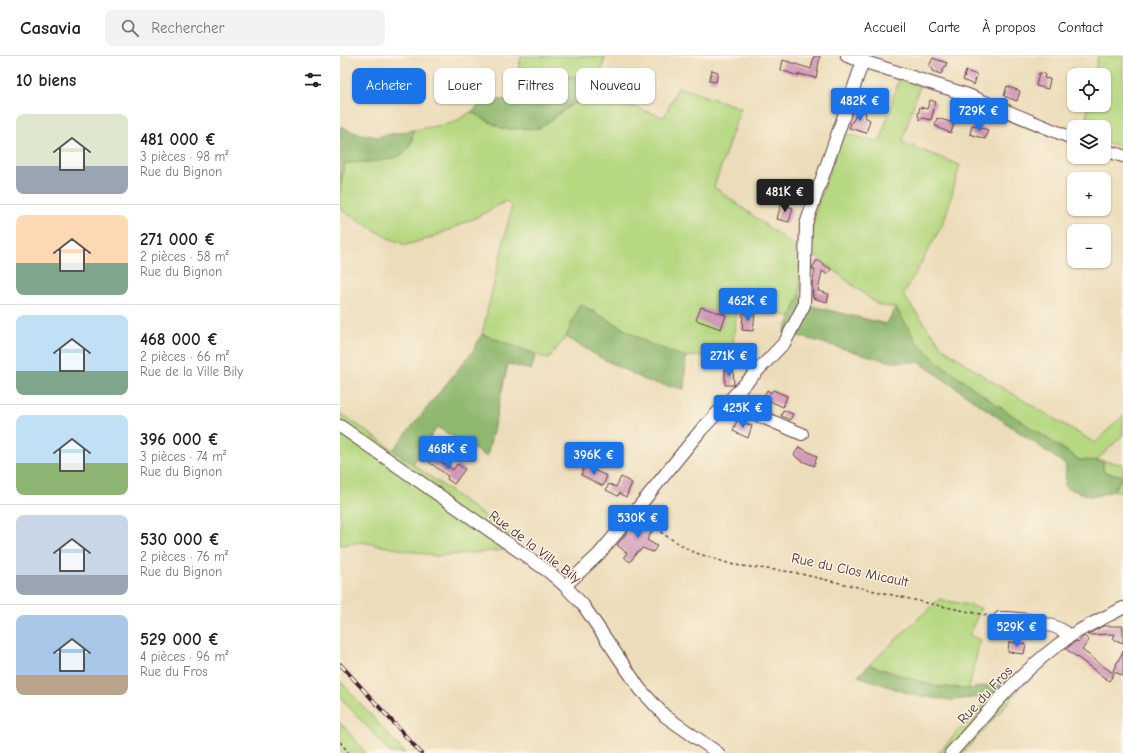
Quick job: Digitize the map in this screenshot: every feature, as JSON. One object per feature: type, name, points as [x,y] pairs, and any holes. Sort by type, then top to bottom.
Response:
[{"type":"street","points":[[846,56],[868,60],[968,95],[1067,136]]},
{"type":"street","points":[[565,586],[599,554],[701,430],[785,342],[804,305],[806,224],[868,60]]},
{"type":"street","points":[[1111,152],[1123,156]]},
{"type":"street","points":[[727,402],[802,434]]},
{"type":"street","name":"Rue de la Ville Bily","points":[[340,426],[549,572],[583,605],[640,689],[665,716],[718,753]]},
{"type":"street","name":"Rue du Fros","points":[[951,753],[1014,684],[1044,655],[1070,636],[1123,608]]},
{"type":"street","points":[[1000,618],[1018,619],[1053,626],[1065,631],[1070,636]]},
{"type":"path","name":"Rue du Clos Micault","points":[[641,504],[663,534],[693,552],[734,565],[792,572],[1000,618]]},
{"type":"path","points":[[340,742],[349,753]]},
{"type":"green space","points":[[521,56],[605,56],[602,68],[576,68],[576,76],[568,77],[568,68],[519,68]]},
{"type":"green space","points":[[1098,56],[1123,56],[1123,148],[1111,144],[1111,120],[1086,120],[1087,112],[1111,112],[1111,68],[1095,68]]},
{"type":"green space","points":[[576,76],[576,103],[572,104],[540,128],[503,129],[471,112],[481,104],[495,104],[495,100],[503,100],[503,104],[568,104],[568,77]]},
{"type":"green space","points":[[899,79],[920,84],[902,142],[960,165],[944,222],[903,295],[943,348],[988,379],[1095,443],[1123,415],[1123,435],[1096,461],[1080,460],[986,398],[939,363],[917,342],[896,308],[878,305],[811,252],[812,220],[843,133],[880,142]]},
{"type":"green space","points":[[678,87],[741,108],[714,187],[801,251],[800,295],[791,316],[737,308],[732,352],[686,357],[650,344],[580,304],[566,337],[548,359],[482,334],[512,206],[506,201],[477,217],[431,238],[406,245],[388,238],[340,209],[340,189],[345,163],[368,162],[412,142],[413,130],[453,123],[471,112],[503,129],[540,128],[572,104],[576,103],[576,104],[623,104],[664,117]]},
{"type":"green space","points":[[340,126],[353,132],[376,137],[413,130],[411,143],[406,151],[392,159],[345,163],[340,189]]},
{"type":"green space","points":[[800,295],[811,306],[886,324],[896,308],[917,342],[939,363],[987,398],[1079,460],[1103,461],[1103,472],[1123,476],[1113,491],[1092,497],[1065,487],[1066,465],[919,362],[891,362],[784,332]]},
{"type":"green space","points":[[580,304],[650,344],[686,357],[684,389],[649,382],[603,359],[566,337]]},
{"type":"green space","points":[[482,334],[536,354],[531,370],[508,364],[487,457],[437,427],[413,464],[393,450],[473,351]]},
{"type":"green space","points":[[340,413],[515,538],[506,550],[436,556],[361,542],[340,545]]},
{"type":"green space","points":[[1103,461],[1123,464],[1123,476],[1103,472]]},
{"type":"green space","points":[[1123,476],[1123,492],[1113,491]]},
{"type":"green space","points":[[939,599],[981,608],[969,635],[980,640],[969,689],[934,686],[869,665]]},
{"type":"green space","points":[[869,665],[934,686],[969,689],[1003,682],[991,696],[951,700],[916,696],[858,676]]},
{"type":"green space","points":[[340,681],[405,753],[391,753],[340,697]]},
{"type":"green space","points":[[1003,682],[1019,690],[963,753],[938,753]]},
{"type":"green space","points":[[340,722],[366,753],[340,753]]},
{"type":"building","points":[[814,56],[820,56],[816,78],[799,74],[798,76],[781,70],[783,60],[811,69]]},
{"type":"building","points":[[933,58],[947,63],[941,74],[932,71],[933,68],[929,66]]},
{"type":"building","points":[[712,70],[718,72],[716,82],[709,81]]},
{"type":"building","points":[[966,71],[977,75],[974,85],[963,80]]},
{"type":"building","points":[[1039,73],[1045,74],[1044,78],[1050,79],[1048,89],[1036,86]]},
{"type":"building","points":[[1007,86],[1020,91],[1017,101],[1004,96]]},
{"type":"building","points":[[930,100],[936,102],[931,120],[923,118],[920,120],[918,115],[920,107],[927,109]]},
{"type":"building","points":[[858,110],[866,113],[865,117],[870,120],[866,133],[849,128]]},
{"type":"building","points":[[937,118],[954,123],[951,133],[935,126]]},
{"type":"building","points":[[972,125],[988,130],[985,139],[970,134]]},
{"type":"building","points":[[781,204],[793,208],[789,222],[777,219]]},
{"type":"building","points":[[817,260],[831,269],[828,275],[822,271],[818,291],[829,294],[827,302],[813,298],[812,284],[815,270],[812,268]]},
{"type":"building","points":[[701,307],[726,315],[721,329],[696,320]]},
{"type":"building","points":[[743,313],[755,314],[753,331],[742,330]]},
{"type":"building","points":[[725,369],[733,369],[734,385],[725,385]]},
{"type":"building","points":[[767,390],[771,393],[773,390],[787,396],[783,407],[763,398]]},
{"type":"building","points":[[783,410],[793,414],[790,420],[781,416]]},
{"type":"building","points":[[737,420],[752,426],[748,438],[733,431]]},
{"type":"building","points":[[799,447],[817,456],[814,466],[800,460],[794,455]]},
{"type":"building","points":[[433,456],[453,470],[457,464],[465,469],[454,484],[447,479],[448,476],[429,462]]},
{"type":"building","points":[[584,466],[607,476],[603,486],[581,475]]},
{"type":"building","points":[[621,477],[632,483],[626,497],[619,493],[618,496],[606,490],[609,484],[616,487]]},
{"type":"building","points":[[644,516],[655,526],[647,540],[657,546],[653,552],[642,548],[630,562],[624,557],[627,553],[617,545],[630,529],[633,531]]},
{"type":"building","points":[[1103,626],[1123,626],[1123,643],[1113,639],[1115,634],[1087,635]]},
{"type":"building","points":[[1084,636],[1089,640],[1082,650],[1114,674],[1109,681],[1066,649],[1076,641],[1078,642]]},
{"type":"building","points":[[1009,642],[1026,644],[1024,654],[1008,652]]},
{"type":"building","points":[[1123,651],[1123,676],[1113,671]]},
{"type":"railway","points":[[340,664],[421,753]]}]
